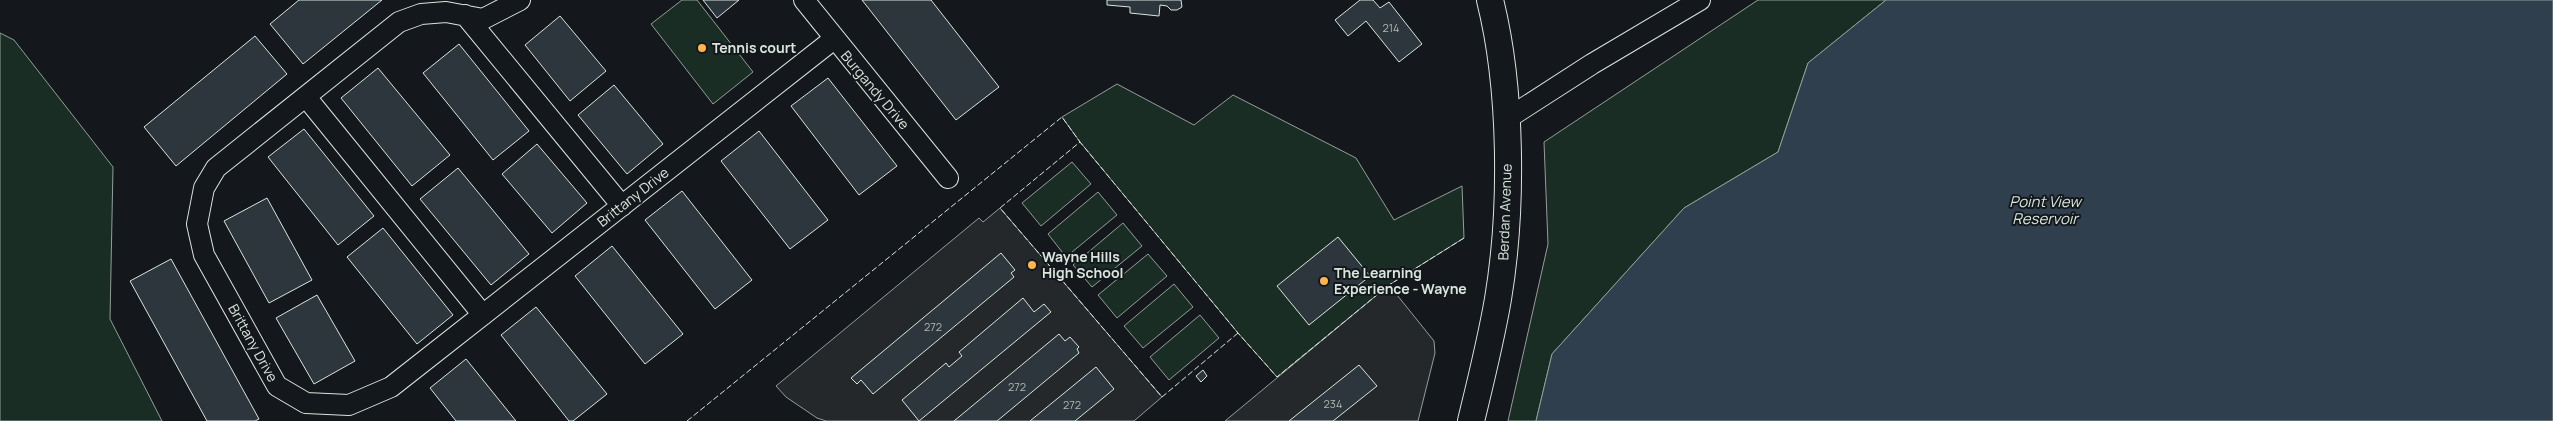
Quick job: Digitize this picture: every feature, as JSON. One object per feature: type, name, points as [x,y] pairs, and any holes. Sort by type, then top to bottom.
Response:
[{"type":"main road","name":"Berdan Avenue","points":[[1471,421],[1496,308],[1506,242],[1508,195],[1506,120],[1493,3]]},
{"type":"street","name":"Brittany Drive","points":[[520,0],[483,19],[446,12],[421,14],[399,22],[216,168],[204,188],[197,224],[204,255],[277,386],[306,403],[349,405],[391,387],[834,39]]},
{"type":"street","name":"Burgandy Drive","points":[[804,0],[948,178]]},
{"type":"street","points":[[1506,120],[1592,64],[1700,0]]},
{"type":"street","points":[[465,15],[622,206]]},
{"type":"street","points":[[306,97],[483,315]]},
{"type":"green space","name":"Tennis court","points":[[682,0],[697,0],[753,72],[713,104],[651,24]]},
{"type":"green space","points":[[1758,0],[1886,0],[1808,63],[1778,152],[1684,208],[1552,354],[1536,421],[1508,421],[1548,244],[1544,142]]},
{"type":"green space","points":[[0,33],[14,40],[113,167],[110,319],[162,421],[0,421]]},
{"type":"green space","points":[[1117,84],[1194,125],[1233,95],[1356,158],[1394,220],[1462,186],[1464,238],[1389,285],[1277,377],[1238,333],[1080,142],[1062,117]]},
{"type":"green space","points":[[1072,162],[1091,184],[1041,226],[1022,203]]},
{"type":"green space","points":[[1098,192],[1117,215],[1066,257],[1048,234]]},
{"type":"green space","points":[[1123,223],[1142,246],[1092,287],[1073,265]]},
{"type":"green space","points":[[1148,254],[1167,276],[1117,318],[1098,295]]},
{"type":"green space","points":[[1174,284],[1193,307],[1143,348],[1124,326]]},
{"type":"green space","points":[[1200,315],[1219,338],[1169,380],[1150,357]]},
{"type":"shaded area","points":[[1000,208],[1162,397],[1134,421],[826,421],[817,418],[786,397],[776,386],[979,218],[983,222]]},
{"type":"shaded area","points":[[1389,285],[1434,341],[1435,353],[1418,421],[1225,421]]},
{"type":"water","name":"Point View Reservoir","points":[[1886,0],[2553,0],[2553,421],[1536,421],[1552,354],[1684,208],[1778,152],[1808,63]]},
{"type":"building","points":[[299,0],[382,0],[303,64],[270,24]]},
{"type":"building","points":[[703,0],[739,0],[717,18]]},
{"type":"building","points":[[862,0],[931,0],[999,87],[956,120]]},
{"type":"building","points":[[1107,0],[1181,0],[1182,7],[1177,10],[1171,10],[1167,6],[1160,5],[1159,16],[1130,13],[1130,7],[1107,5]]},
{"type":"building","points":[[1360,0],[1373,0],[1380,8],[1389,2],[1422,44],[1399,62],[1366,21],[1348,36],[1335,20]]},
{"type":"building","points":[[560,16],[606,71],[570,101],[525,45]]},
{"type":"building","points":[[255,36],[287,74],[176,166],[144,127]]},
{"type":"building","points":[[459,44],[529,131],[493,160],[423,73]]},
{"type":"building","points":[[378,68],[450,155],[412,186],[341,98]]},
{"type":"building","points":[[828,78],[897,166],[859,195],[791,106]]},
{"type":"building","points":[[614,85],[663,144],[627,174],[578,115]]},
{"type":"building","points":[[304,129],[374,216],[338,245],[268,157]]},
{"type":"building","points":[[759,131],[828,220],[790,249],[721,161]]},
{"type":"building","points":[[537,144],[587,203],[552,233],[502,174]]},
{"type":"building","points":[[458,168],[529,254],[491,285],[420,199]]},
{"type":"building","points":[[682,191],[752,280],[715,309],[645,220]]},
{"type":"building","points":[[267,198],[312,280],[269,303],[224,221]]},
{"type":"building","points":[[383,228],[453,315],[417,344],[347,257]]},
{"type":"building","name":"The Learning Experience - Wayne","points":[[1338,237],[1370,276],[1309,325],[1277,286]]},
{"type":"building","points":[[612,246],[683,334],[645,364],[575,276]]},
{"type":"building","points":[[1001,253],[1015,270],[1011,273],[1014,277],[873,394],[861,380],[857,384],[851,378]]},
{"type":"building","points":[[171,259],[259,419],[255,421],[207,421],[130,281]]},
{"type":"building","points":[[317,295],[355,361],[314,384],[276,318]]},
{"type":"building","points":[[1023,298],[1034,312],[1044,304],[1051,312],[919,421],[902,400],[946,363],[949,367],[962,356],[959,352]]},
{"type":"building","points":[[536,307],[607,394],[573,421],[569,421],[501,335]]},
{"type":"building","points":[[1059,334],[1065,341],[1070,337],[1079,347],[1077,349],[1079,353],[997,421],[954,421]]},
{"type":"building","points":[[466,359],[516,421],[456,421],[430,388]]},
{"type":"building","points":[[1359,365],[1377,386],[1333,421],[1289,421]]},
{"type":"building","points":[[1096,367],[1114,389],[1075,421],[1030,421]]},
{"type":"building","points":[[1203,370],[1207,376],[1201,382],[1196,376]]},
{"type":"fence","points":[[687,421],[1062,117],[1080,142]]},
{"type":"fence","points":[[1238,333],[1162,397],[1000,208],[1080,142],[1238,333],[1277,377],[1389,285],[1464,238]]},
{"type":"place","name":"Tennis court","points":[[702,48]]},
{"type":"place","name":"Wayne Hills High School","points":[[1032,265]]},
{"type":"place","name":"The Learning Experience - Wayne","points":[[1324,281]]}]
